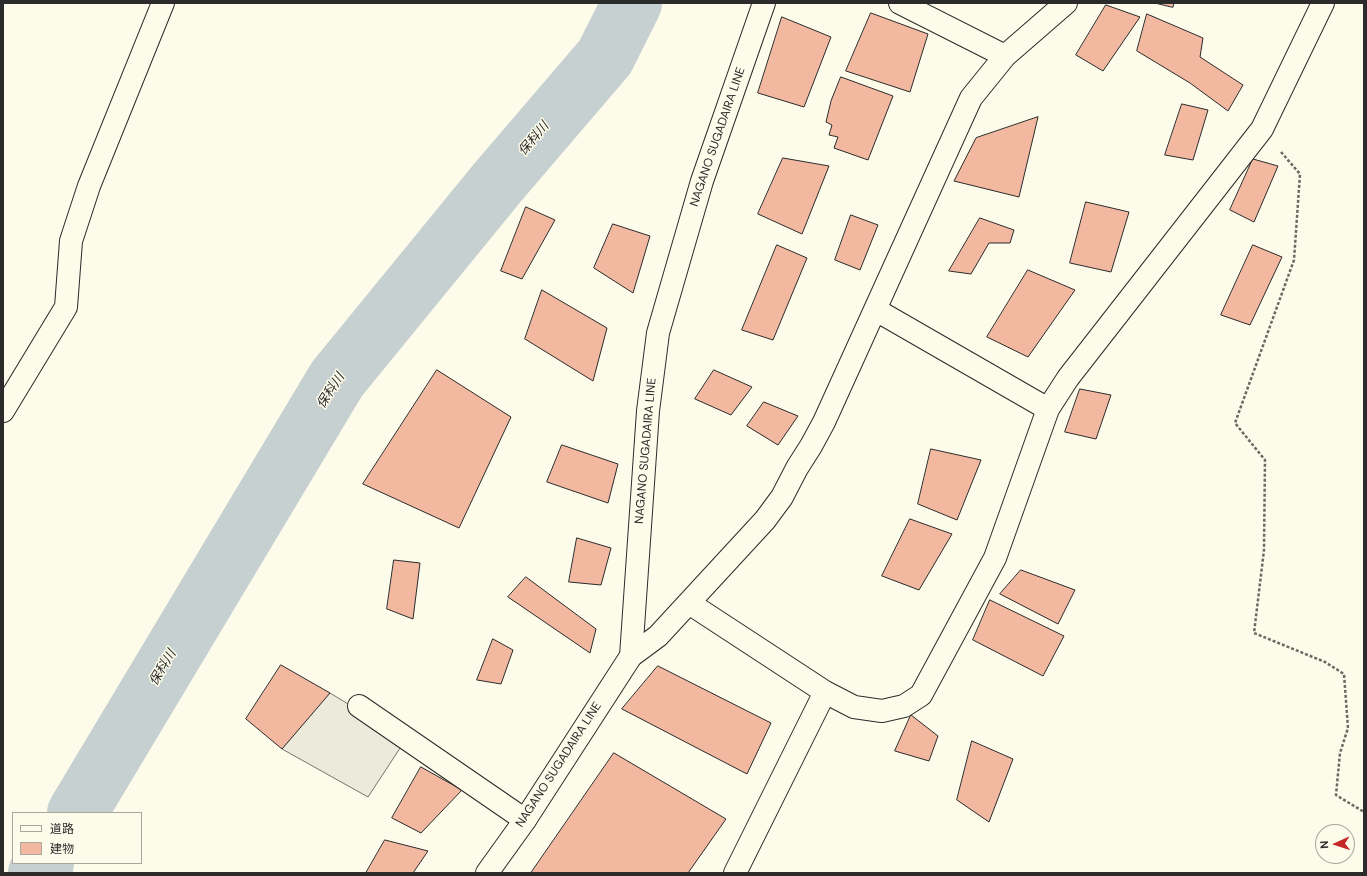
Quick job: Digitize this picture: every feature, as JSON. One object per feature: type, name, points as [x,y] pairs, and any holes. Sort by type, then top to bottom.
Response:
[{"type":"street","points":[[3,411],[66,307],[71,241],[88,186],[163,3]]},
{"type":"street","points":[[900,3],[1004,56]]},
{"type":"street","points":[[631,656],[658,636],[766,520],[782,497],[824,422],[971,98],[1004,56],[1066,3]]},
{"type":"street","points":[[689,602],[824,692],[854,707],[882,711],[904,706],[921,695],[995,558],[1048,409],[1068,378],[1262,129],[1323,3]]},
{"type":"street","name":"NAGANO SUGADAIRA LINE","points":[[487,873],[524,820],[631,656],[648,411],[658,333],[702,181],[761,4]]},
{"type":"street","points":[[876,310],[1048,409]]},
{"type":"street","points":[[735,873],[824,692]]},
{"type":"street","points":[[359,706],[524,820]]},
{"type":"path","points":[[1262,129],[1300,174],[1294,260],[1235,423],[1265,460],[1264,550],[1254,632],[1325,662],[1344,674],[1348,728],[1340,753],[1336,795],[1364,812]]},
{"type":"shaded area","points":[[330,693],[406,739],[368,797],[282,749]]},
{"type":"building","points":[[1155,3],[1174,3],[1173,7]]},
{"type":"building","points":[[1106,5],[1140,17],[1103,71],[1076,55]]},
{"type":"building","points":[[871,13],[928,34],[910,92],[846,71]]},
{"type":"building","points":[[1147,14],[1203,38],[1200,57],[1243,85],[1228,111],[1190,83],[1137,51]]},
{"type":"building","points":[[782,17],[831,37],[804,107],[758,93]]},
{"type":"building","points":[[841,77],[893,96],[868,160],[834,148],[838,137],[829,135],[832,125],[826,122],[831,101]]},
{"type":"building","points":[[1182,104],[1208,110],[1193,160],[1165,155]]},
{"type":"building","points":[[1038,117],[1019,197],[954,181],[976,138]]},
{"type":"building","points":[[783,158],[829,166],[802,234],[758,214]]},
{"type":"building","points":[[1253,159],[1278,166],[1254,222],[1230,210]]},
{"type":"building","points":[[1086,202],[1129,212],[1111,272],[1070,263]]},
{"type":"building","points":[[526,207],[555,220],[522,279],[501,271]]},
{"type":"building","points":[[851,215],[878,225],[860,270],[835,260]]},
{"type":"building","points":[[980,218],[1014,230],[1010,243],[989,243],[971,274],[949,271]]},
{"type":"building","points":[[613,224],[650,236],[633,293],[594,268]]},
{"type":"building","points":[[777,245],[807,258],[773,340],[742,330]]},
{"type":"building","points":[[1253,245],[1282,257],[1250,325],[1221,315]]},
{"type":"building","points":[[1028,270],[1075,290],[1028,357],[987,337]]},
{"type":"building","points":[[542,290],[607,328],[593,381],[525,339]]},
{"type":"building","points":[[437,370],[511,417],[459,528],[363,484]]},
{"type":"building","points":[[714,370],[752,387],[731,415],[695,399]]},
{"type":"building","points":[[1080,389],[1111,395],[1096,439],[1065,432]]},
{"type":"building","points":[[764,402],[798,416],[778,445],[747,426]]},
{"type":"building","points":[[562,445],[618,464],[608,503],[547,482]]},
{"type":"building","points":[[931,449],[981,460],[957,520],[918,504]]},
{"type":"building","points":[[910,519],[952,534],[919,590],[882,576]]},
{"type":"building","points":[[577,538],[611,548],[601,585],[569,582]]},
{"type":"building","points":[[394,560],[420,563],[413,619],[387,609]]},
{"type":"building","points":[[1021,570],[1075,590],[1058,624],[1000,594]]},
{"type":"building","points":[[526,577],[596,629],[590,653],[508,597]]},
{"type":"building","points":[[990,600],[1064,636],[1043,676],[973,640]]},
{"type":"building","points":[[493,639],[513,650],[501,684],[477,680]]},
{"type":"building","points":[[281,665],[330,693],[282,749],[246,719]]},
{"type":"building","points":[[658,666],[771,723],[747,774],[622,709]]},
{"type":"building","points":[[911,715],[938,736],[929,761],[895,751]]},
{"type":"building","points":[[972,741],[1013,759],[989,822],[957,800]]},
{"type":"building","points":[[614,753],[726,819],[688,873],[531,873]]},
{"type":"building","points":[[421,767],[462,790],[421,833],[392,818]]},
{"type":"building","points":[[385,840],[428,851],[413,873],[366,873]]},
{"type":"waterway","name":"保科川","points":[[78,812],[337,379],[498,182],[605,57],[632,3]]},
{"type":"waterway","name":"保科川","points":[[38,873],[43,864]]}]
